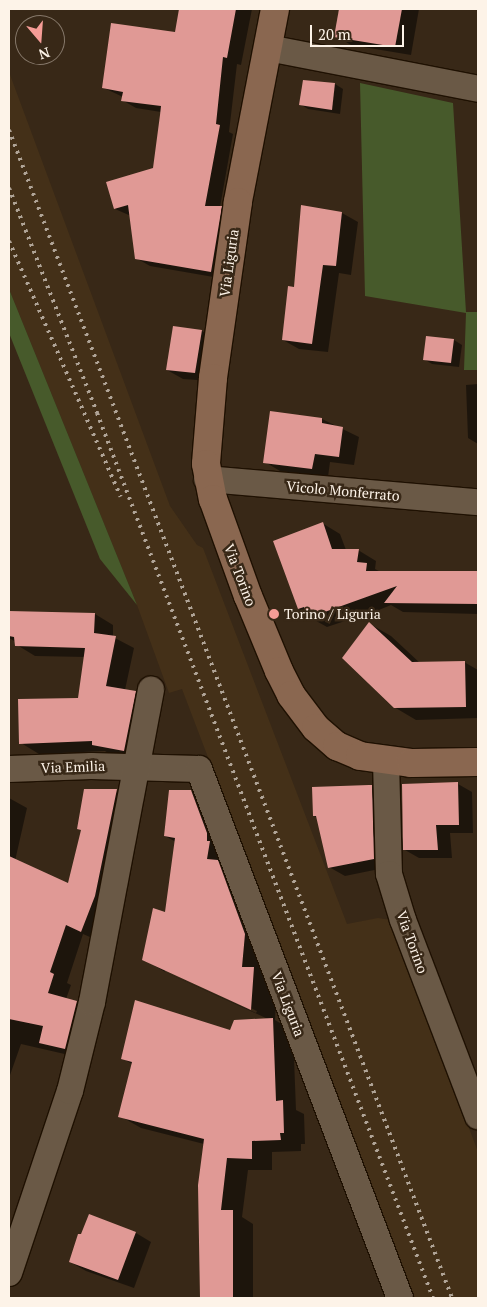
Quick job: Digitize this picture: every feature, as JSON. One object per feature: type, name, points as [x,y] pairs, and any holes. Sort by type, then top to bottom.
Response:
[{"type":"main road","name":"Via Liguria","points":[[207,479],[206,442],[213,378],[238,202],[276,9]]},
{"type":"main road","name":"Via Torino","points":[[207,479],[220,521],[248,596],[291,695],[316,728],[337,746],[360,756],[386,761],[478,762]]},
{"type":"street","points":[[268,48],[478,89]]},
{"type":"street","name":"Vicolo Monferrato","points":[[207,479],[478,502]]},
{"type":"street","points":[[9,1273],[70,1091],[92,1002],[151,690]]},
{"type":"street","name":"Via Torino","points":[[386,761],[389,874],[403,920],[478,1116]]},
{"type":"street","name":"Via Emilia","points":[[9,769],[136,766]]},
{"type":"street","name":"Via Liguria","points":[[136,766],[198,769],[400,1298]]},
{"type":"shaded area","points":[[9,72],[170,506],[197,545],[203,548],[347,924],[378,918],[391,920],[478,1152],[478,1298],[414,1298],[182,689],[169,693],[137,605],[9,289]]},
{"type":"green space","points":[[360,83],[453,103],[466,312],[478,312],[478,370],[464,370],[466,313],[365,296]]},
{"type":"green space","points":[[9,289],[137,605],[100,559],[9,333]]},
{"type":"building","points":[[179,9],[236,9],[227,58],[223,57],[216,124],[220,125],[205,206],[222,206],[211,272],[135,259],[128,205],[114,209],[106,182],[153,168],[161,106],[121,101],[123,92],[102,88],[111,23],[175,32]]},
{"type":"building","points":[[339,9],[402,9],[395,47],[334,37]]},
{"type":"building","points":[[303,80],[335,83],[332,110],[299,105]]},
{"type":"building","points":[[301,205],[342,212],[336,266],[323,265],[312,344],[282,340],[288,286],[294,287]]},
{"type":"building","points":[[173,326],[202,330],[195,373],[166,370]]},
{"type":"building","points":[[426,336],[454,339],[451,363],[423,360]]},
{"type":"building","points":[[270,411],[322,418],[322,423],[343,427],[339,457],[315,454],[312,469],[263,463]]},
{"type":"building","points":[[323,522],[332,549],[359,549],[357,562],[367,563],[366,571],[478,571],[478,604],[384,603],[397,586],[308,618],[304,607],[298,609],[273,541]]},
{"type":"building","points":[[9,611],[95,613],[94,633],[116,636],[106,686],[136,691],[124,751],[92,745],[92,741],[19,744],[18,699],[78,698],[85,648],[15,646],[14,637],[9,636]]},
{"type":"building","points":[[369,622],[412,662],[465,661],[466,707],[394,708],[342,658]]},
{"type":"building","points":[[458,782],[459,825],[436,825],[438,850],[403,850],[402,784]]},
{"type":"building","points":[[372,785],[374,859],[328,868],[316,816],[313,816],[312,787]]},
{"type":"building","points":[[84,789],[117,789],[95,896],[81,932],[66,925],[50,972],[54,974],[48,993],[77,1001],[65,1049],[39,1043],[43,1026],[9,1019],[9,856],[68,883],[81,830],[77,829]]},
{"type":"building","points":[[169,790],[191,790],[207,833],[207,841],[210,841],[207,859],[218,860],[245,934],[242,967],[254,967],[251,1010],[142,960],[153,908],[165,912],[175,838],[164,836]]},
{"type":"building","points":[[135,1000],[230,1030],[234,1020],[273,1018],[276,1101],[283,1100],[284,1133],[280,1133],[281,1140],[252,1141],[252,1159],[227,1158],[221,1210],[233,1210],[233,1298],[200,1298],[198,1185],[204,1139],[118,1117],[132,1062],[121,1059]]},
{"type":"building","points":[[89,1214],[136,1232],[118,1280],[69,1262],[78,1234],[81,1234]]},
{"type":"railway","points":[[9,130],[452,1298]]},
{"type":"railway","points":[[9,188],[97,413],[433,1298]]},
{"type":"railway","points":[[9,241],[121,497]]},
{"type":"place","name":"Torino / Liguria","points":[[274,614]]}]
